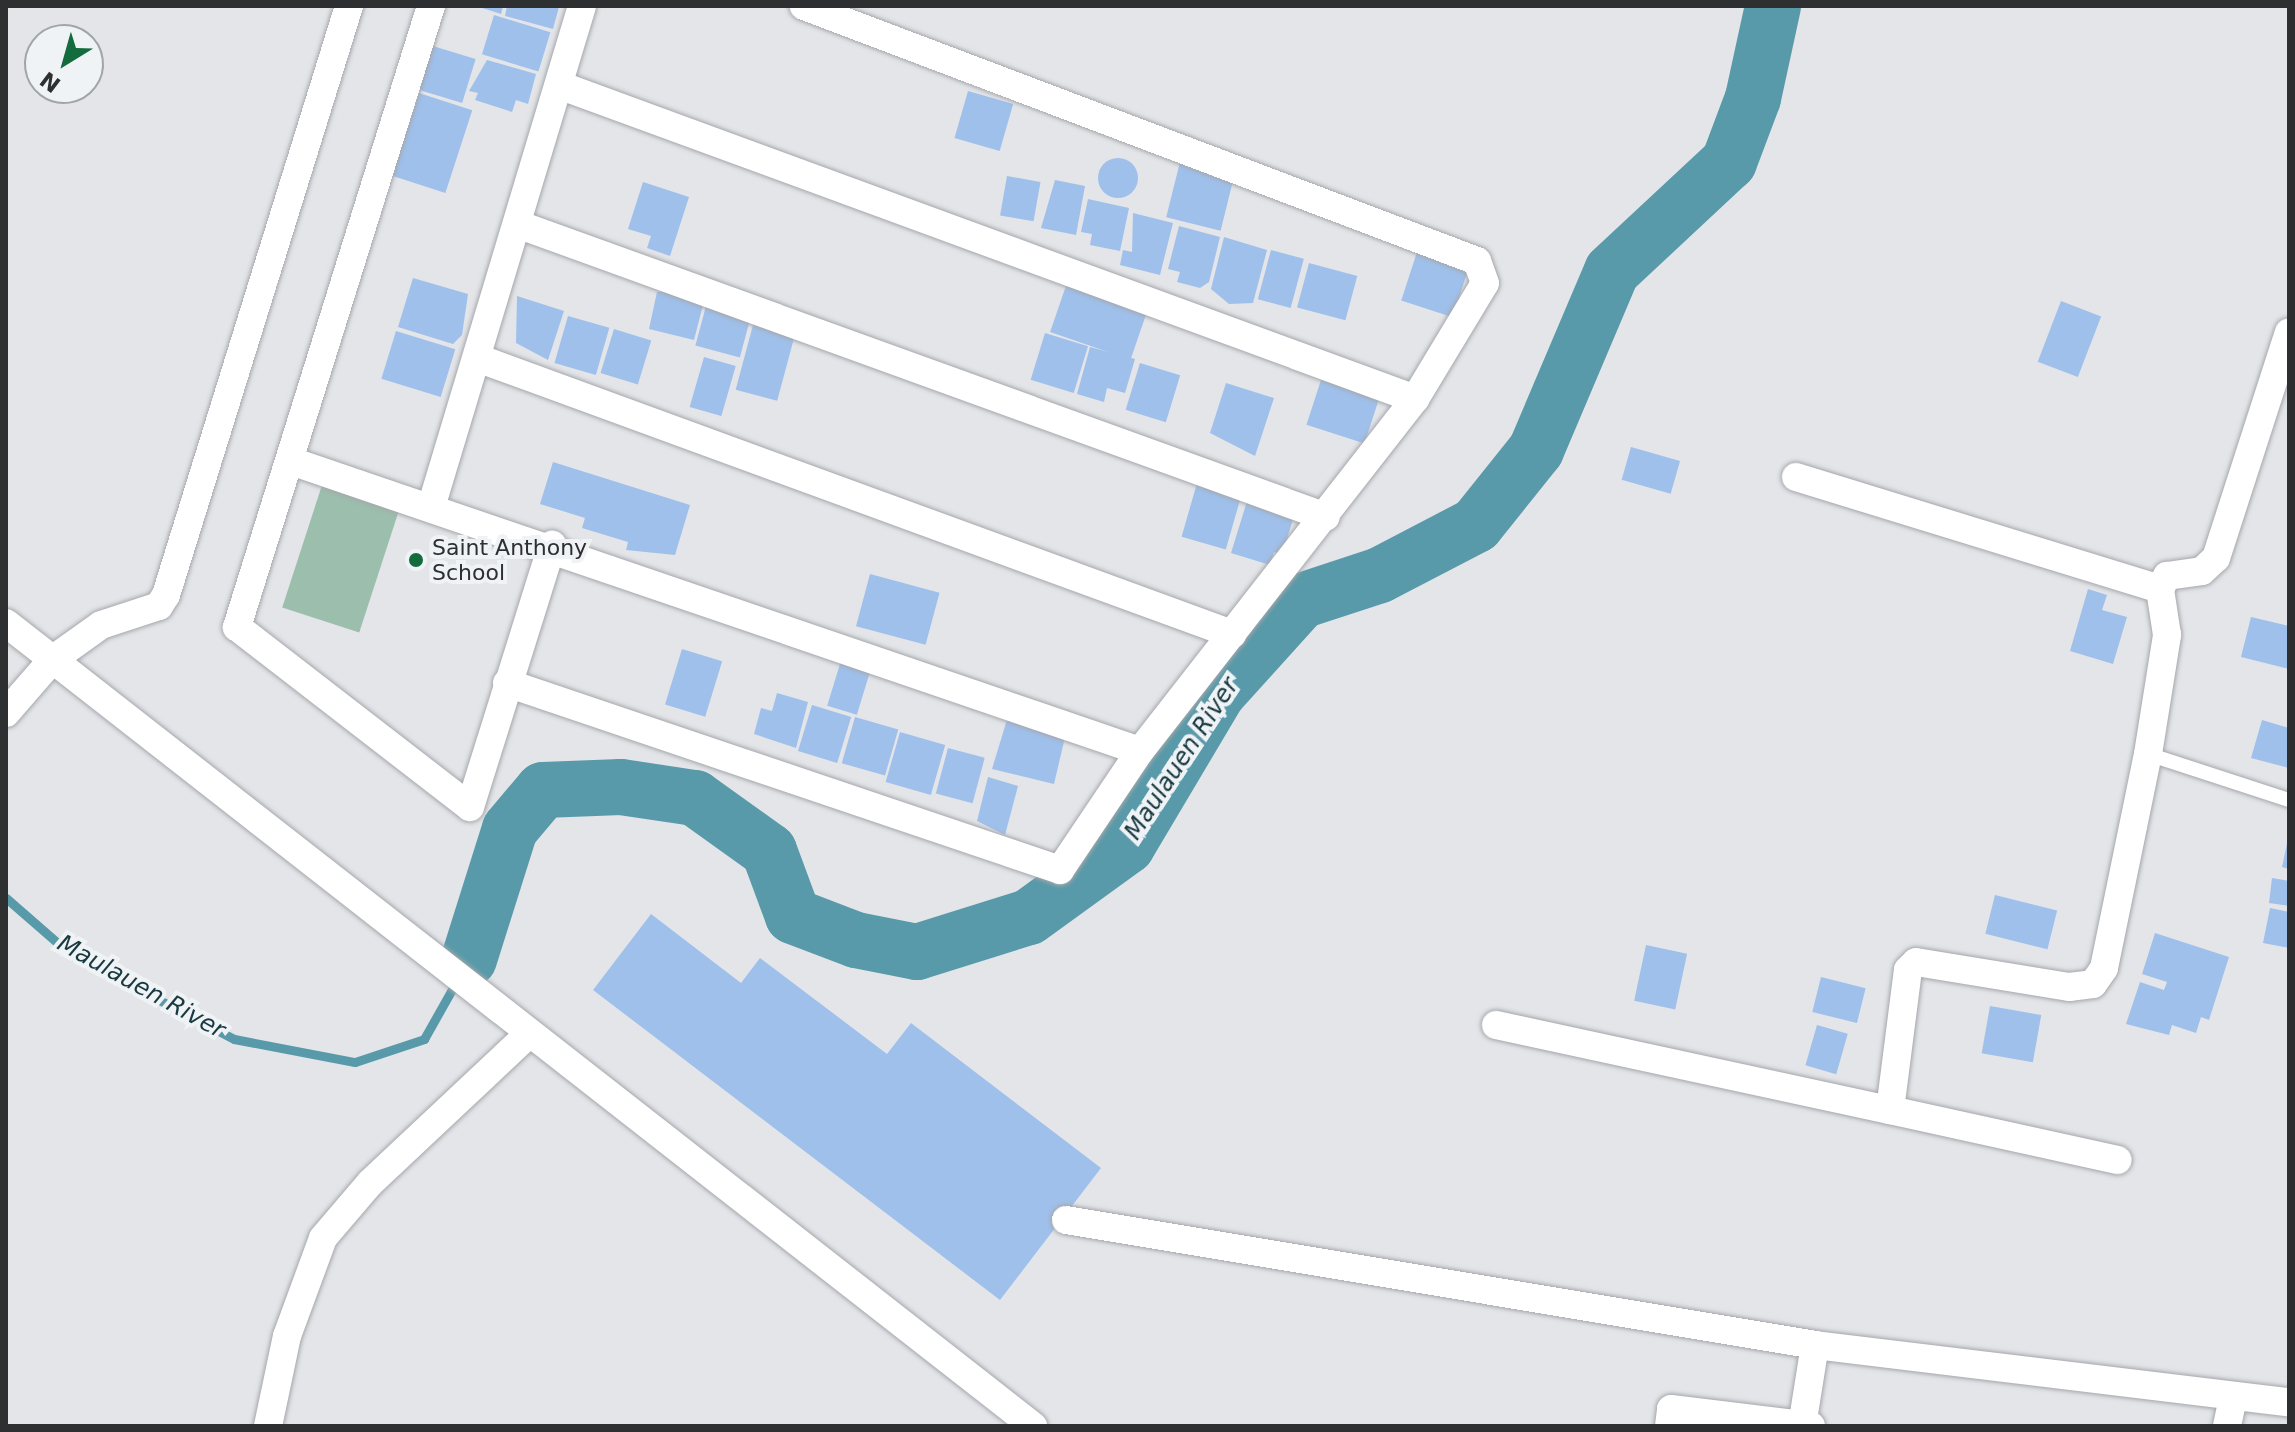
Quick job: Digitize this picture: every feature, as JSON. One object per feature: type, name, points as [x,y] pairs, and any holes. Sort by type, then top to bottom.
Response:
[{"type":"street","points":[[6,713],[52,660],[101,625],[159,606],[166,595],[349,6]]},
{"type":"street","points":[[431,6],[237,627],[470,807],[552,545]]},
{"type":"street","points":[[432,504],[480,359],[582,6]]},
{"type":"street","points":[[507,683],[1060,870],[1140,751],[1326,517],[1415,399],[1485,283],[1477,261],[804,6]]},
{"type":"street","points":[[559,85],[1415,399]]},
{"type":"street","points":[[520,225],[1326,517]]},
{"type":"street","points":[[1890,1110],[1908,970],[1916,962],[2069,987],[2093,984],[2104,968],[2148,754],[2167,635],[2160,589],[2167,576],[2202,571],[2216,558],[2289,332]]},
{"type":"street","points":[[480,359],[1232,634]]},
{"type":"street","points":[[291,461],[432,504],[1140,751]]},
{"type":"street","points":[[1796,477],[2160,589]]},
{"type":"street","points":[[6,623],[1033,1426]]},
{"type":"street","points":[[1496,1025],[2118,1160]]},
{"type":"street","points":[[268,1426],[287,1336],[323,1238],[370,1183],[526,1030]]},
{"type":"street","points":[[1066,1220],[1815,1345],[2289,1402]]},
{"type":"street","points":[[1669,1426],[1671,1409],[1805,1426],[1815,1345]]},
{"type":"street","points":[[2227,1426],[2233,1397]]},
{"type":"lane","points":[[2148,754],[2289,800]]},
{"type":"green space","points":[[323,482],[400,507],[359,633],[282,608]]},
{"type":"building","points":[[476,6],[503,6],[501,14]]},
{"type":"building","points":[[507,6],[571,6],[559,7],[553,29],[505,16]]},
{"type":"building","points":[[494,15],[550,32],[538,71],[482,54]]},
{"type":"building","points":[[423,43],[476,59],[462,103],[410,87]]},
{"type":"building","points":[[487,60],[536,74],[528,104],[516,100],[512,112],[475,100],[478,93],[469,91]]},
{"type":"building","points":[[968,91],[1013,104],[1000,151],[954,138]]},
{"type":"building","points":[[419,93],[472,110],[445,193],[392,176]]},
{"type":"building","points":[[1118,158],[1132,164],[1138,178],[1132,192],[1118,198],[1104,192],[1098,178],[1104,164]]},
{"type":"building","points":[[1180,162],[1234,176],[1221,231],[1166,217]]},
{"type":"building","points":[[1007,176],[1040,182],[1034,221],[1000,215]]},
{"type":"building","points":[[1055,180],[1085,186],[1076,235],[1041,228]]},
{"type":"building","points":[[643,182],[689,197],[670,256],[647,248],[651,236],[628,229]]},
{"type":"building","points":[[1088,199],[1129,208],[1120,251],[1090,245],[1092,234],[1081,232]]},
{"type":"building","points":[[1133,213],[1173,223],[1160,275],[1120,265],[1123,250],[1132,252]]},
{"type":"building","points":[[1179,226],[1220,237],[1209,282],[1200,288],[1177,282],[1180,272],[1168,269]]},
{"type":"building","points":[[1224,237],[1267,250],[1253,303],[1229,304],[1211,289]]},
{"type":"building","points":[[1271,250],[1304,259],[1291,308],[1258,299]]},
{"type":"building","points":[[1417,252],[1468,269],[1453,317],[1401,301]]},
{"type":"building","points":[[1309,263],[1357,276],[1345,320],[1297,307]]},
{"type":"building","points":[[413,278],[468,294],[462,335],[453,344],[398,327]]},
{"type":"building","points":[[1068,280],[1148,308],[1130,360],[1050,332]]},
{"type":"building","points":[[673,291],[703,305],[694,340],[649,329],[657,292]]},
{"type":"building","points":[[517,296],[564,311],[548,360],[516,343]]},
{"type":"building","points":[[2061,301],[2101,316],[2078,377],[2038,362]]},
{"type":"building","points":[[706,306],[750,318],[740,358],[695,346]]},
{"type":"building","points":[[568,316],[609,328],[596,375],[554,363]]},
{"type":"building","points":[[753,325],[795,336],[777,401],[736,390]]},
{"type":"building","points":[[614,329],[651,340],[638,384],[601,373]]},
{"type":"building","points":[[396,331],[455,349],[441,397],[381,379]]},
{"type":"building","points":[[1045,333],[1088,346],[1074,393],[1031,380]]},
{"type":"building","points":[[1090,347],[1135,359],[1125,393],[1107,388],[1104,402],[1077,394]]},
{"type":"building","points":[[704,357],[736,366],[721,416],[690,407]]},
{"type":"building","points":[[1140,363],[1180,375],[1166,422],[1126,410]]},
{"type":"building","points":[[1321,380],[1379,399],[1364,444],[1306,425]]},
{"type":"building","points":[[1226,383],[1274,398],[1255,456],[1210,433]]},
{"type":"building","points":[[1631,447],[1680,461],[1671,494],[1622,480]]},
{"type":"building","points":[[553,462],[690,505],[675,555],[626,550],[628,542],[582,528],[585,518],[540,504]]},
{"type":"building","points":[[1197,483],[1241,496],[1226,550],[1182,537]]},
{"type":"building","points":[[1248,498],[1295,513],[1282,555],[1274,552],[1270,565],[1231,553]]},
{"type":"building","points":[[870,574],[940,593],[926,645],[856,626]]},
{"type":"building","points":[[2088,589],[2107,595],[2102,610],[2127,617],[2113,664],[2070,651]]},
{"type":"building","points":[[2251,617],[2289,626],[2289,669],[2241,657]]},
{"type":"building","points":[[682,649],[722,661],[705,717],[665,704]]},
{"type":"building","points":[[843,654],[873,663],[857,715],[827,706]]},
{"type":"building","points":[[777,693],[808,702],[796,748],[754,734],[761,708],[772,711]]},
{"type":"building","points":[[812,705],[851,717],[837,763],[798,751]]},
{"type":"building","points":[[1009,713],[1066,733],[1054,784],[992,769]]},
{"type":"building","points":[[855,717],[898,729],[885,776],[842,763]]},
{"type":"building","points":[[2262,720],[2289,728],[2289,768],[2251,758]]},
{"type":"building","points":[[900,732],[945,745],[931,795],[886,782]]},
{"type":"building","points":[[948,748],[985,758],[973,803],[936,793]]},
{"type":"building","points":[[988,777],[1018,786],[1005,835],[977,821]]},
{"type":"building","points":[[2289,839],[2289,869],[2282,867]]},
{"type":"building","points":[[2272,878],[2289,881],[2289,906],[2269,903]]},
{"type":"building","points":[[1995,895],[2057,910],[2047,949],[1985,934]]},
{"type":"building","points":[[2270,908],[2289,912],[2289,948],[2263,943]]},
{"type":"building","points":[[651,914],[741,983],[760,958],[887,1054],[911,1023],[1101,1168],[1000,1300],[593,990]]},
{"type":"building","points":[[2155,933],[2229,957],[2209,1020],[2201,1017],[2196,1033],[2172,1025],[2169,1035],[2126,1024],[2140,982],[2164,990],[2167,982],[2142,974]]},
{"type":"building","points":[[1646,945],[1687,954],[1675,1009],[1634,1001]]},
{"type":"building","points":[[1821,977],[1866,988],[1857,1023],[1812,1012]]},
{"type":"building","points":[[1990,1006],[2041,1015],[2033,1062],[1982,1053]]},
{"type":"building","points":[[1817,1025],[1848,1034],[1836,1074],[1805,1065]]},
{"type":"waterway","name":"Maulauen River","points":[[469,959],[510,829],[543,790],[621,787],[695,798],[769,851],[793,916],[856,940],[917,952],[1029,917],[1127,846],[1218,693],[1301,601],[1380,575],[1476,525],[1536,450],[1612,271],[1729,162],[1753,98],[1773,6]]},
{"type":"waterway","name":"Maulauen River","points":[[6,898],[69,953],[234,1039],[355,1062],[424,1039],[469,959]]},
{"type":"place","name":"Saint Anthony School","points":[[416,560]]}]
